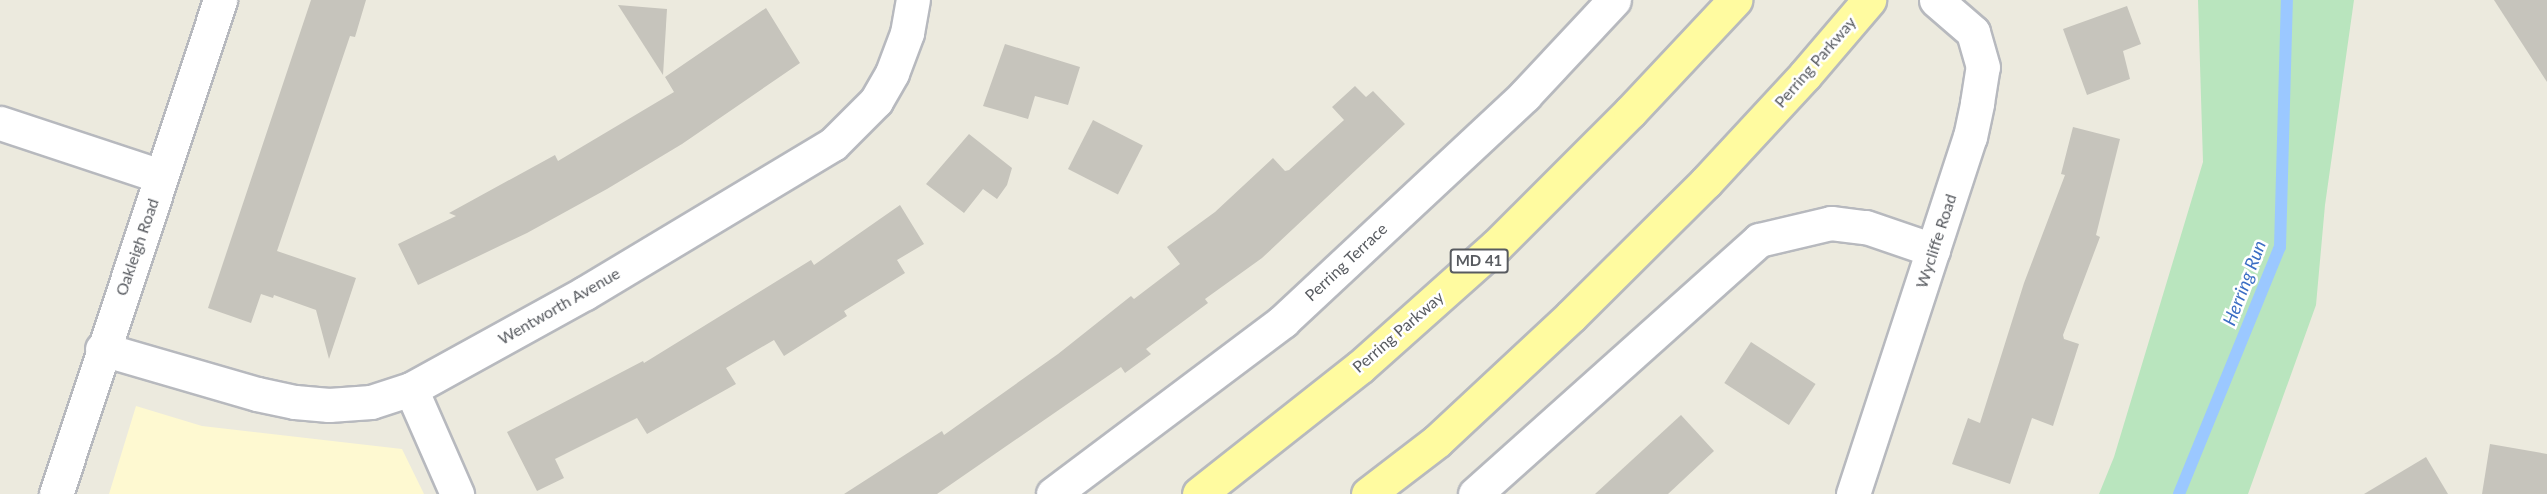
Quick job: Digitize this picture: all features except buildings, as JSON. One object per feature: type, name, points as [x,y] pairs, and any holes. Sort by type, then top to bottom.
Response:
[{"type":"main road","name":"Perring Parkway","points":[[1199,494],[1360,367],[1496,246],[1630,111],[1735,0]]},
{"type":"main road","name":"Perring Parkway","points":[[1368,494],[1437,441],[1579,308],[1706,182],[1805,75],[1869,0]]},
{"type":"street","name":"Oakleigh Road","points":[[56,494],[219,0]]},
{"type":"street","name":"Wentworth Avenue","points":[[102,349],[257,394],[295,402],[329,405],[371,402],[411,389],[585,292],[833,144],[876,100],[892,73],[908,33],[913,0]]},
{"type":"street","name":"Perring Terrace","points":[[1053,494],[1283,321],[1525,95],[1614,0]]},
{"type":"street","name":"Wycliffe Road","points":[[1853,494],[1970,137],[1983,67],[1974,32],[1936,0]]},
{"type":"street","points":[[0,123],[160,176]]},
{"type":"street","points":[[1475,494],[1759,240],[1831,223],[1866,227],[1933,250]]},
{"type":"street","points":[[411,389],[457,494]]},
{"type":"shaded area","points":[[136,406],[202,426],[402,449],[424,494],[109,494]]},
{"type":"green space","points":[[2198,0],[2354,0],[2325,205],[2316,305],[2248,494],[2099,494],[2114,457],[2203,162]]},
{"type":"waterway","name":"Herring Run","points":[[2179,494],[2280,247],[2287,0]]}]
